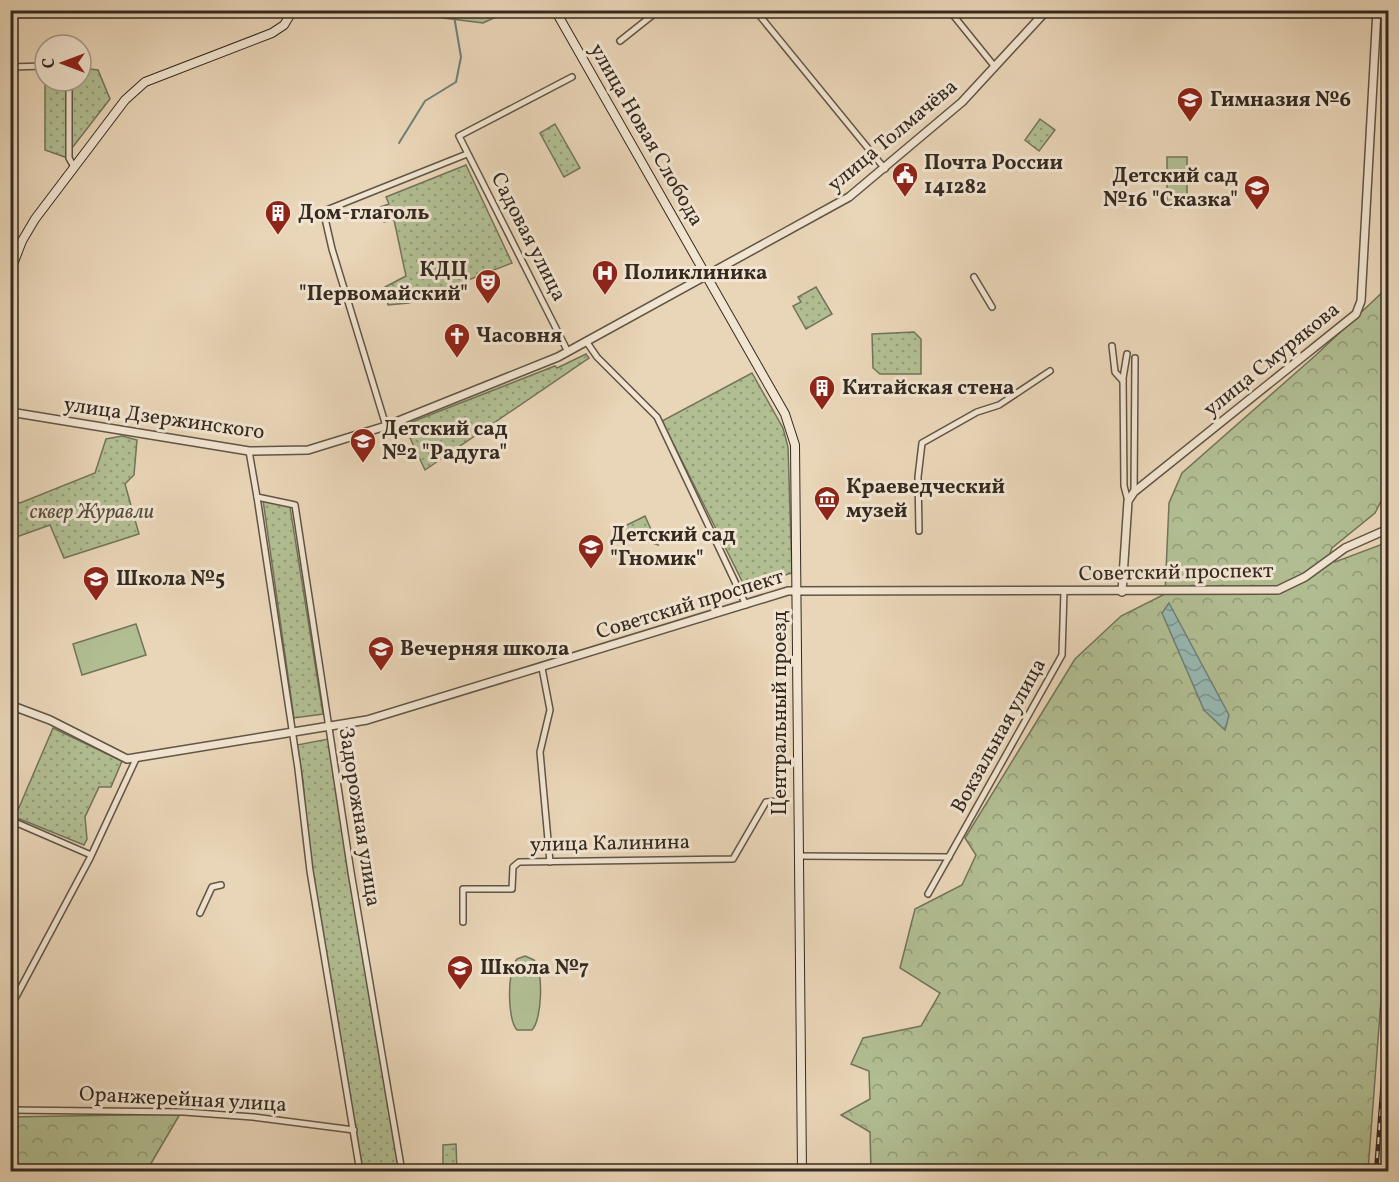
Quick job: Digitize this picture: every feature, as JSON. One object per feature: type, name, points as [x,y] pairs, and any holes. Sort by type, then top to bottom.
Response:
[{"type":"main road","points":[[10,272],[24,236],[125,100],[145,82],[272,33],[284,25],[293,10]]},
{"type":"main road","name":"улица Новая Слобода","points":[[555,10],[707,276]]},
{"type":"main road","name":"Центральный проезд","points":[[707,276],[792,429],[797,473],[802,1172]]},
{"type":"street","points":[[620,41],[659,10]]},
{"type":"street","points":[[755,10],[885,170]]},
{"type":"street","points":[[949,10],[995,66]]},
{"type":"street","name":"улица Толмачёва","points":[[707,276],[833,207],[885,170],[945,119],[1047,10]]},
{"type":"street","name":"улица Смурякова","points":[[1122,591],[1128,501],[1134,492],[1356,314],[1361,301],[1377,10]]},
{"type":"street","points":[[10,67],[33,66]]},
{"type":"street","name":"Садовая улица","points":[[568,352],[459,136],[572,77]]},
{"type":"street","points":[[69,93],[69,158],[74,167]]},
{"type":"street","points":[[386,426],[332,249],[324,214],[329,209],[467,154]]},
{"type":"street","name":"улица Дзержинского","points":[[10,412],[249,451],[308,450],[386,426],[568,352],[707,276]]},
{"type":"street","points":[[974,277],[992,307]]},
{"type":"street","name":"Центральный проезд","points":[[586,341],[597,357],[657,417],[746,604]]},
{"type":"street","points":[[1112,346],[1115,372],[1123,381]]},
{"type":"street","points":[[1127,354],[1123,381],[1124,486],[1128,501]]},
{"type":"street","points":[[1134,492],[1135,358]]},
{"type":"street","points":[[919,531],[918,477],[922,443],[977,412],[999,405],[1050,371]]},
{"type":"street","points":[[249,451],[292,733],[310,871],[360,1172]]},
{"type":"street","name":"Задорожная улица","points":[[257,497],[295,505],[402,1172]]},
{"type":"street","name":"Советский проспект","points":[[136,759],[201,746],[375,718],[798,590],[1278,590],[1305,577],[1345,548],[1389,529]]},
{"type":"street","name":"Вокзальная улица","points":[[928,894],[1062,656],[1064,591]]},
{"type":"street","points":[[542,668],[550,710],[540,752],[550,862]]},
{"type":"street","points":[[10,705],[50,720],[127,759],[136,759],[91,855],[10,1008]]},
{"type":"street","name":"улица Калинина","points":[[463,922],[463,889],[512,889],[513,867],[519,862],[733,859],[766,802],[780,801]]},
{"type":"street","points":[[10,820],[91,855]]},
{"type":"street","points":[[798,856],[949,857]]},
{"type":"street","points":[[201,913],[212,887],[221,885]]},
{"type":"street","name":"Оранжерейная улица","points":[[10,1110],[184,1112],[253,1117],[354,1130]]},
{"type":"green space","points":[[422,11],[509,11],[483,23],[443,18]]},
{"type":"green space","points":[[93,69],[98,70],[110,99],[65,157],[45,150],[45,93],[93,93]]},
{"type":"green space","points":[[1040,119],[1055,130],[1039,151],[1025,140]]},
{"type":"green space","points":[[555,124],[580,168],[564,177],[540,133]]},
{"type":"green space","points":[[1167,157],[1187,157],[1187,208],[1167,208]]},
{"type":"green space","points":[[466,165],[512,263],[409,303],[388,305],[385,287],[406,276],[394,220],[384,222],[380,207],[389,204],[386,197]]},
{"type":"green space","points":[[816,287],[832,314],[806,329],[793,306],[801,302],[798,297]]},
{"type":"green space","points":[[1388,287],[1388,488],[1375,513],[1332,548],[1329,556],[1335,562],[1388,542],[1388,908],[1368,1171],[871,1171],[870,1132],[841,1115],[870,1099],[869,1071],[851,1064],[863,1038],[921,1026],[940,993],[900,968],[915,909],[962,885],[976,855],[965,838],[1075,659],[1121,616],[1165,594],[1169,503],[1182,473],[1316,355]]},
{"type":"green space","points":[[914,332],[921,339],[921,374],[880,374],[873,368],[872,334]]},
{"type":"green space","points":[[586,354],[589,358],[425,470],[404,425],[555,366],[557,368]]},
{"type":"green space","points":[[752,373],[783,428],[788,447],[792,573],[745,587],[662,421]]},
{"type":"green space","name":"сквер Журавли","points":[[122,436],[137,440],[134,475],[125,484],[139,534],[64,558],[50,525],[11,539],[11,500],[20,503],[95,473],[106,439]]},
{"type":"green space","points":[[263,500],[290,507],[323,714],[294,718]]},
{"type":"green space","points":[[645,516],[658,545],[617,530]]},
{"type":"green space","points":[[136,624],[146,655],[82,675],[73,644]]},
{"type":"green space","points":[[53,728],[122,761],[111,787],[99,787],[85,817],[87,839],[84,845],[15,817]]},
{"type":"green space","points":[[328,739],[339,786],[402,1171],[360,1171],[310,871],[303,781],[297,745]]},
{"type":"green space","points":[[525,956],[534,960],[537,965],[540,1006],[532,1030],[517,1030],[511,1016],[511,973],[517,959]]},
{"type":"green space","points":[[180,1114],[146,1172],[11,1171],[10,1117]]},
{"type":"green space","points":[[456,1144],[457,1171],[443,1171],[443,1145]]},
{"type":"water","points":[[1169,603],[1229,715],[1225,730],[1204,710],[1162,613]]},
{"type":"waterway","points":[[399,143],[425,101],[456,82],[461,57],[453,10]]},
{"type":"railway","points":[[1376,1172],[1388,1015]]},
{"type":"place","name":"Гимназия №6","points":[[1190,123]]},
{"type":"place","name":"Почта России 141282","points":[[905,198]]},
{"type":"place","name":"Детский сад №16 \"Сказка\"","points":[[1257,211]]},
{"type":"place","name":"Дом-глаголь","points":[[278,236]]},
{"type":"place","name":"Поликлиника","points":[[605,296]]},
{"type":"place","name":"КДЦ \"Первомайский\"","points":[[488,305]]},
{"type":"place","name":"Часовня","points":[[457,359]]},
{"type":"place","name":"Китайская стена","points":[[822,411]]},
{"type":"place","name":"Детский сад №2 \"Радуга\"","points":[[363,464]]},
{"type":"place","name":"Краеведческий музей","points":[[827,522]]},
{"type":"place","name":"Детский сад \"Гномик\"","points":[[591,570]]},
{"type":"place","name":"Школа №5","points":[[96,602]]},
{"type":"place","name":"Вечерняя школа","points":[[381,672]]},
{"type":"place","name":"Школа №7","points":[[460,991]]}]
